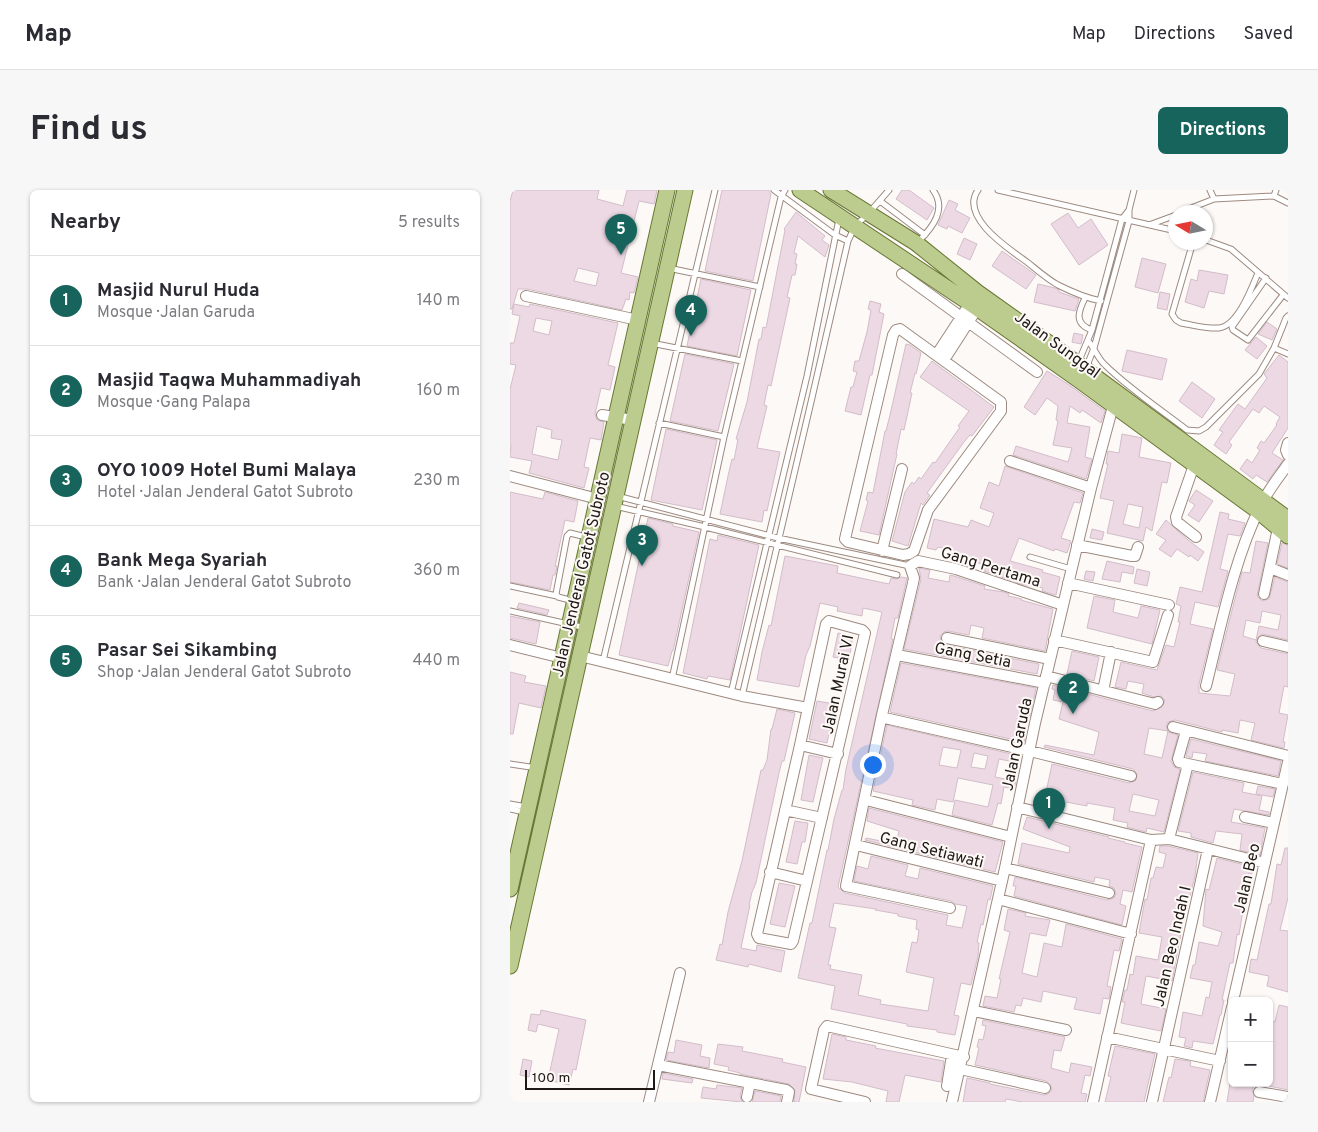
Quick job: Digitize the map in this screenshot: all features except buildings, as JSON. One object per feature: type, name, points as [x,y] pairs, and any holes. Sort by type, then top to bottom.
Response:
[{"type":"main road","name":"Jalan Jenderal Gatot Subroto","points":[[511,876],[528,810],[598,499],[609,416],[638,320],[667,190]]},
{"type":"main road","name":"Jalan Jenderal Gatot Subroto","points":[[510,966],[685,190]]},
{"type":"main road","name":"Jalan Sunggal","points":[[800,190],[855,226],[977,300],[1079,372],[1261,506],[1285,527]]},
{"type":"main road","name":"Jalan Sunggal","points":[[831,190],[868,214],[920,239],[977,300]]},
{"type":"main road","name":"Jalan Sunggal","points":[[1117,401],[1194,464],[1261,506]]},
{"type":"street","points":[[902,274],[1037,372]]},
{"type":"street","points":[[526,296],[638,320]]},
{"type":"street","points":[[940,357],[977,300]]},
{"type":"street","points":[[896,330],[900,330],[940,357],[1001,402],[1001,411],[928,510],[914,551],[903,555],[848,542],[846,539],[894,333],[896,330]]},
{"type":"street","name":"Jalan Garuda","points":[[952,1102],[964,1057],[1054,640],[1091,488],[1117,401]]},
{"type":"street","points":[[609,416],[633,420]]},
{"type":"street","points":[[1288,443],[1286,450],[1288,455]]},
{"type":"street","points":[[1010,461],[1091,488]]},
{"type":"street","points":[[1194,464],[1176,517],[1177,522],[1196,537]]},
{"type":"street","points":[[1206,686],[1235,570],[1261,506],[1288,464]]},
{"type":"street","points":[[882,551],[902,469]]},
{"type":"street","points":[[510,476],[598,499]]},
{"type":"street","points":[[1264,594],[1270,568],[1285,527]]},
{"type":"street","points":[[1077,545],[1132,556],[1135,556],[1138,547]]},
{"type":"street","name":"Gang Pertama","points":[[910,566],[918,561],[956,569],[1063,605]]},
{"type":"street","points":[[910,566],[914,578],[882,715],[866,800],[846,886],[950,908]]},
{"type":"street","points":[[1270,568],[1288,575]]},
{"type":"street","points":[[1054,640],[1153,662],[1168,610],[1068,583]]},
{"type":"street","name":"Jalan Murai VI","points":[[831,621],[864,631],[838,754],[793,942],[759,938],[757,934],[770,872],[800,745],[827,622],[831,621]]},
{"type":"street","points":[[947,638],[1050,659]]},
{"type":"street","points":[[1264,641],[1288,647]]},
{"type":"street","points":[[510,645],[562,658]]},
{"type":"street","points":[[1104,686],[1111,652]]},
{"type":"street","name":"Gang Setia","points":[[897,655],[1046,680],[1155,704],[1158,702]]},
{"type":"street","points":[[580,656],[742,696],[808,708]]},
{"type":"street","points":[[885,718],[1131,776]]},
{"type":"street","points":[[1173,727],[1288,756]]},
{"type":"street","points":[[1186,731],[1178,759],[1179,762],[1283,784]]},
{"type":"street","points":[[800,745],[838,754]]},
{"type":"street","name":"Jalan Beo","points":[[1234,997],[1288,762]]},
{"type":"street","points":[[1169,839],[1188,764]]},
{"type":"street","points":[[866,800],[1011,837]]},
{"type":"street","points":[[1017,807],[1151,840],[1169,839],[1265,863]]},
{"type":"street","points":[[785,810],[822,818]]},
{"type":"street","points":[[1245,817],[1274,823]]},
{"type":"street","points":[[1093,1102],[1151,840]]},
{"type":"street","name":"Gang Setiawati","points":[[856,845],[1002,881]]},
{"type":"street","name":"Jalan Beo Indah I","points":[[1152,1102],[1208,849]]},
{"type":"street","points":[[1005,868],[1109,893]]},
{"type":"street","points":[[770,872],[807,881]]},
{"type":"street","points":[[998,899],[1131,934]]},
{"type":"street","points":[[649,1102],[680,973]]},
{"type":"street","points":[[974,1011],[1066,1030]]},
{"type":"street","points":[[1210,1102],[1228,1025]]},
{"type":"street","points":[[865,1102],[811,1089],[824,1030],[827,1026],[964,1057]]},
{"type":"street","points":[[1107,1037],[1220,1061]]},
{"type":"street","points":[[946,1086],[952,1055]]},
{"type":"street","points":[[658,1065],[788,1090],[787,1102]]},
{"type":"street","points":[[960,1069],[1045,1088]]},
{"type":"street","points":[[747,1097],[750,1083]]},
{"type":"street","points":[[1259,1092],[1288,1097]]},
{"type":"lane","points":[[602,662],[715,190]]},
{"type":"lane","points":[[774,190],[835,235],[848,241]]},
{"type":"lane","points":[[672,680],[724,437],[781,196],[785,190]]},
{"type":"lane","points":[[742,696],[778,538],[818,378],[848,241],[855,226],[880,201],[887,190]]},
{"type":"lane","points":[[880,201],[920,239],[935,221],[939,211],[938,199],[932,190]]},
{"type":"lane","points":[[978,190],[974,202],[977,216],[985,228],[1000,242],[1056,284],[1085,298],[1100,301]]},
{"type":"lane","points":[[998,190],[1168,230]]},
{"type":"lane","points":[[1079,372],[1094,348],[1129,221],[1129,210],[1134,190]]},
{"type":"lane","points":[[1210,190],[1214,199]]},
{"type":"lane","points":[[1274,196],[1276,190]]},
{"type":"lane","points":[[1199,205],[1214,199],[1274,196],[1288,203]]},
{"type":"lane","points":[[1079,372],[1089,342],[1122,219],[1129,210]]},
{"type":"lane","points":[[731,693],[806,376],[840,216]]},
{"type":"lane","points":[[1149,226],[1168,218]]},
{"type":"lane","points":[[1213,243],[1231,249],[1266,278],[1286,296],[1248,340],[1245,340],[1232,330],[1232,327],[1266,278]]},
{"type":"lane","points":[[1191,250],[1172,314],[1181,323],[1219,328],[1227,325],[1243,306],[1258,272]]},
{"type":"lane","points":[[668,268],[760,287]]},
{"type":"lane","points":[[1085,298],[1078,317],[1086,328],[1092,330]]},
{"type":"lane","points":[[1089,342],[1098,357],[1114,373],[1187,430],[1199,431],[1206,427],[1259,374],[1274,348],[1288,316]]},
{"type":"lane","points":[[650,343],[742,361]]},
{"type":"lane","points":[[1274,348],[1288,354]]},
{"type":"lane","points":[[806,376],[818,378]]},
{"type":"lane","points":[[659,423],[724,437]]},
{"type":"lane","points":[[615,501],[640,502],[778,538],[910,566]]},
{"type":"lane","points":[[615,501],[638,512],[897,575]]},
{"type":"lane","points":[[557,596],[567,536],[570,533],[589,537]]},
{"type":"lane","points":[[842,562],[843,552]]},
{"type":"lane","points":[[1030,557],[1072,569]]},
{"type":"lane","points":[[510,586],[575,601]]},
{"type":"lane","points":[[510,611],[586,628]]},
{"type":"lane","points":[[510,764],[537,768]]},
{"type":"lane","points":[[510,804],[528,810]]},
{"type":"lane","points":[[510,809],[528,810]]},
{"type":"place","name":"Pasar Sei Sikambing","points":[[621,255]]},
{"type":"place","name":"Bank Mega Syariah","points":[[691,336]]},
{"type":"place","name":"OYO 1009 Hotel Bumi Malaya","points":[[642,566]]},
{"type":"place","name":"Masjid Taqwa Muhammadiyah","points":[[1073,714]]},
{"type":"place","name":"Masjid Nurul Huda","points":[[1049,829]]}]
